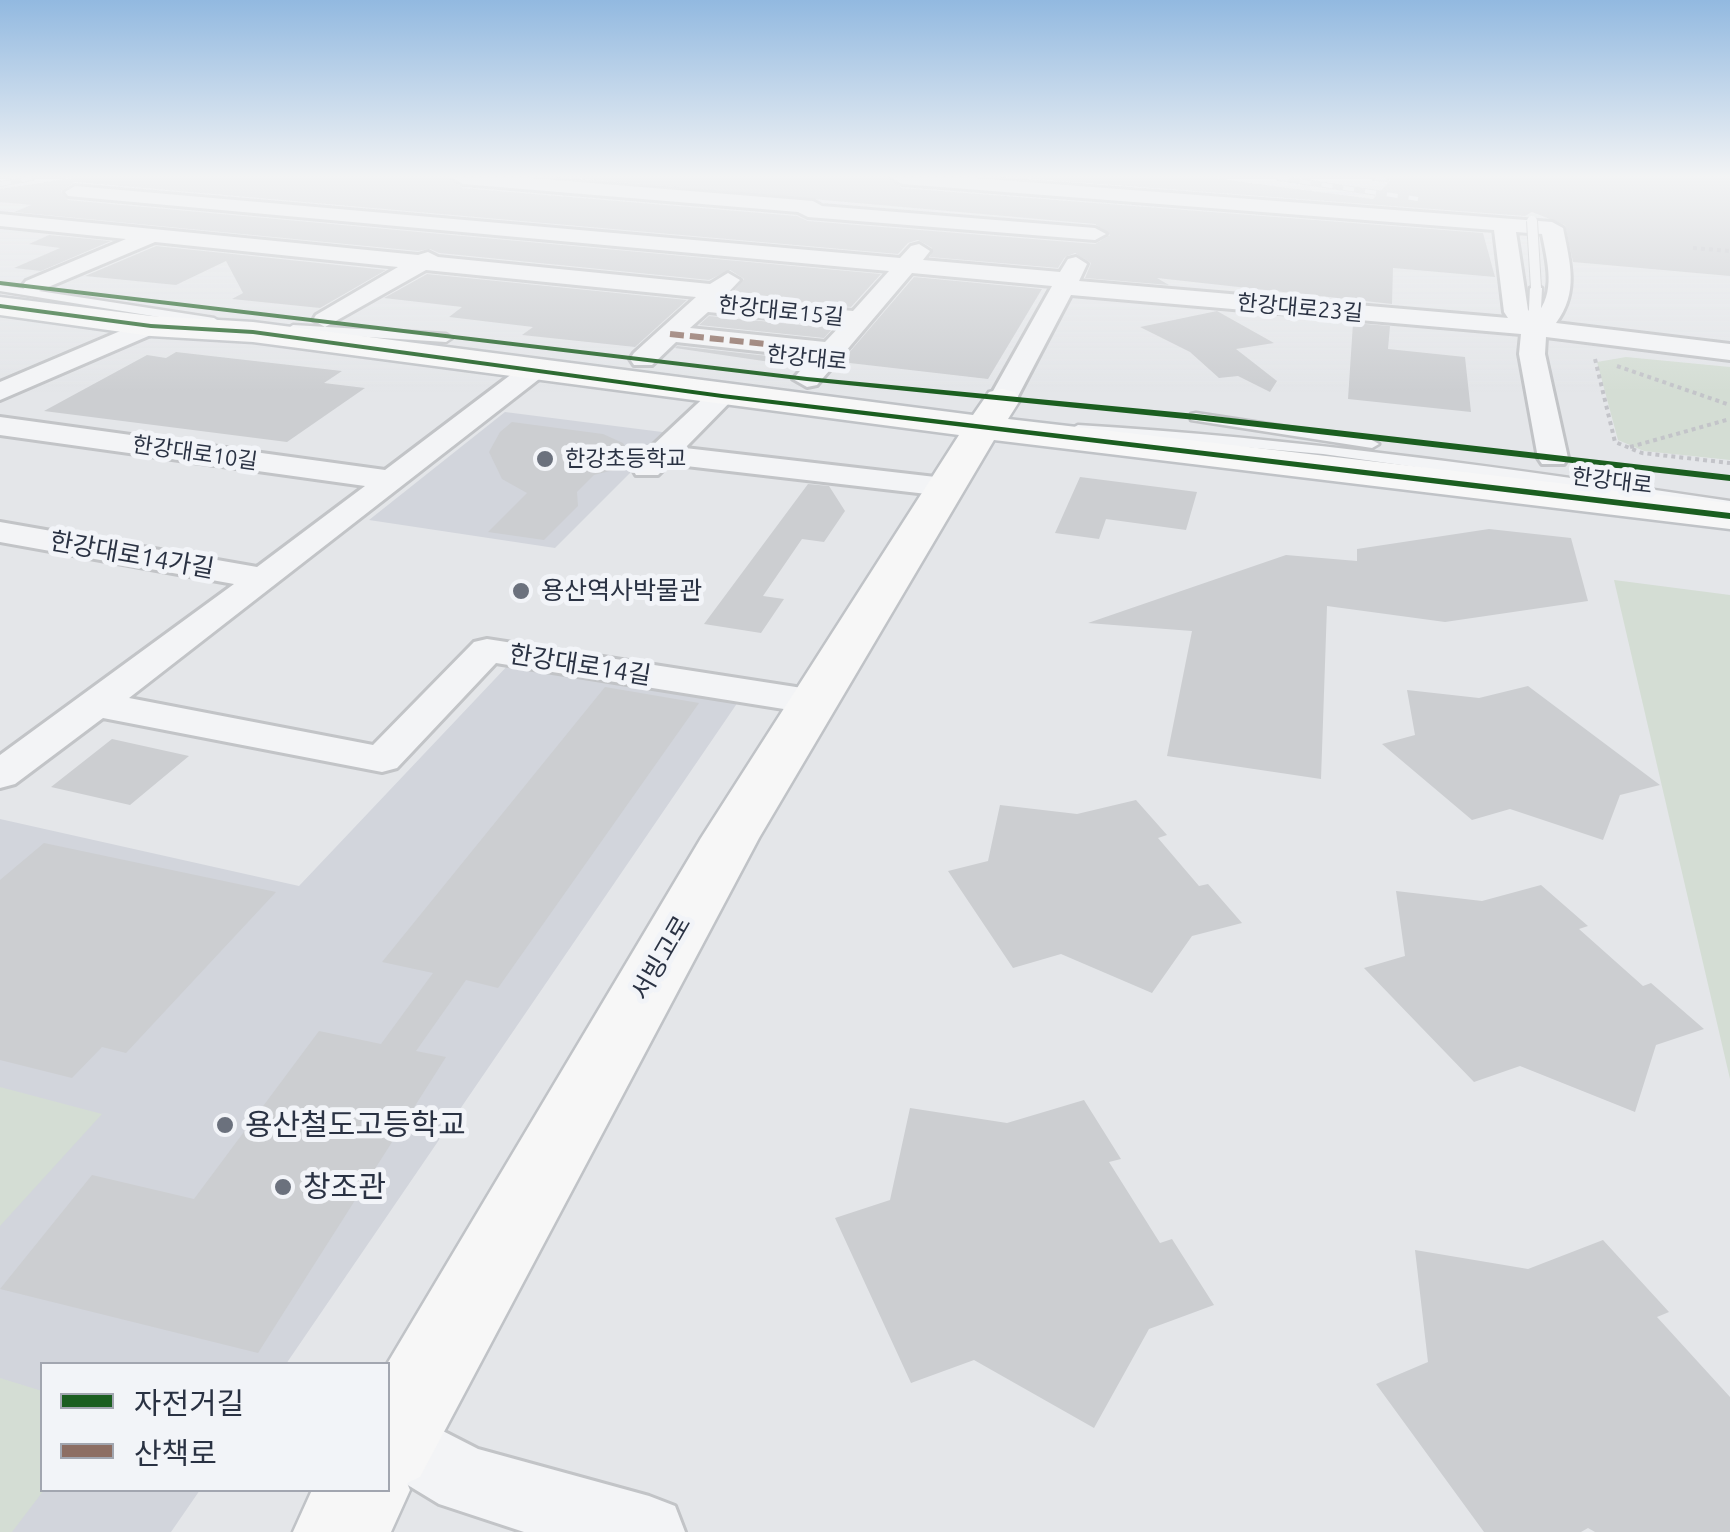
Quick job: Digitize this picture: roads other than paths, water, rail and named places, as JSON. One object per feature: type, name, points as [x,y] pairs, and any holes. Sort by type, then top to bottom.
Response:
[{"type":"main road","name":"한강대로","points":[[0,286],[34,286],[807,379],[994,412],[1730,516]]},
{"type":"main road","name":"한강대로","points":[[0,306],[151,326],[253,332],[722,396],[838,408],[1196,417],[1730,478]]},
{"type":"main road","points":[[838,408],[892,420],[928,438],[945,484]]},
{"type":"main road","name":"서빙고로","points":[[390,1442],[710,872],[945,484],[994,412]]},
{"type":"main road","name":"서빙고로","points":[[340,1532],[362,1492]]},
{"type":"street","points":[[34,286],[118,249]]},
{"type":"street","points":[[302,249],[724,289]]},
{"type":"street","points":[[326,320],[443,249]]},
{"type":"street","name":"한강대로23길","points":[[708,249],[1534,328],[1730,352]]},
{"type":"street","name":"한강대로15길","points":[[642,359],[724,289],[762,249]]},
{"type":"street","points":[[807,379],[920,249]]},
{"type":"street","points":[[994,412],[1085,249]]},
{"type":"street","points":[[1507,249],[1516,312],[1534,328]]},
{"type":"street","points":[[1534,328],[1551,318],[1564,288],[1556,249]]},
{"type":"street","name":"한강대로15길","points":[[724,289],[859,319]]},
{"type":"street","name":"한강대로15길","points":[[844,290],[881,294]]},
{"type":"street","points":[[0,392],[151,326]]},
{"type":"street","name":"한강대로23길","points":[[1534,328],[1604,328],[1730,341]]},
{"type":"street","points":[[1534,328],[1532,354],[1553,458]]},
{"type":"street","name":"한강대로15길","points":[[670,334],[832,352]]},
{"type":"street","points":[[0,775],[264,579],[534,370]]},
{"type":"street","points":[[722,396],[654,461],[945,484]]},
{"type":"street","name":"한강대로10길","points":[[0,426],[391,480]]},
{"type":"street","name":"한강대로14가길","points":[[0,532],[264,579]]},
{"type":"street","name":"한강대로14길","points":[[95,704],[382,759],[487,650],[815,702]]},
{"type":"street","points":[[390,1460],[650,1532]]},
{"type":"lane","points":[[1534,249],[1534,328]]},
{"type":"lane","points":[[0,286],[251,327],[446,338]]},
{"type":"lane","points":[[0,296],[253,332]]},
{"type":"lane","points":[[994,412],[1434,464],[1730,506]]},
{"type":"lane","points":[[1196,417],[1730,498]]},
{"type":"place","name":"한강초등학교","points":[[545,459]]},
{"type":"place","name":"용산역사박물관","points":[[521,591]]},
{"type":"place","name":"용산철도고등학교","points":[[225,1125]]},
{"type":"place","name":"창조관","points":[[283,1187]]}]
